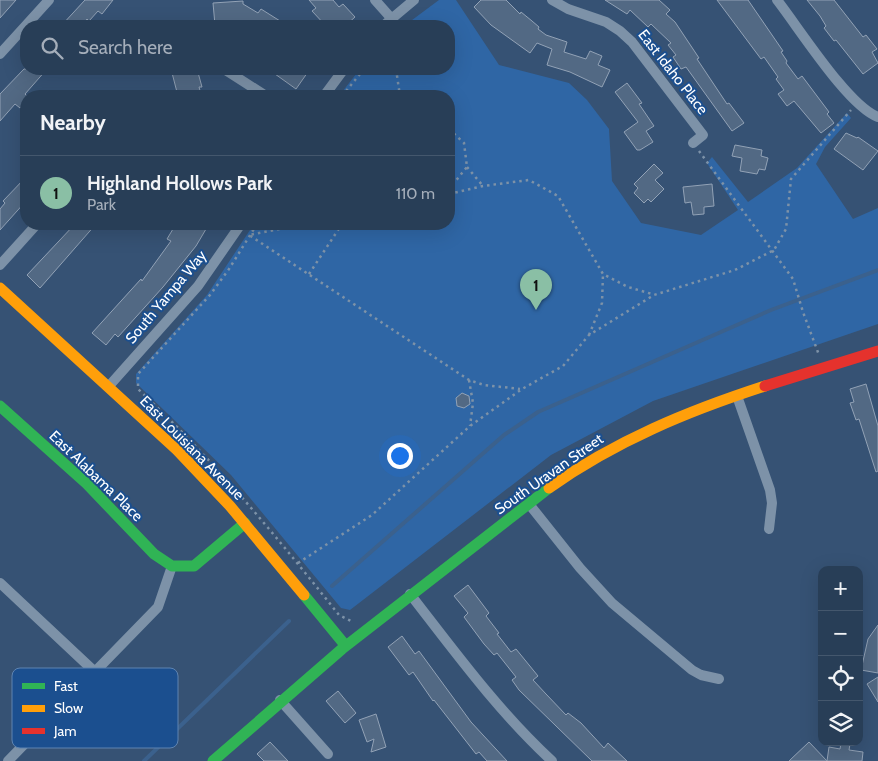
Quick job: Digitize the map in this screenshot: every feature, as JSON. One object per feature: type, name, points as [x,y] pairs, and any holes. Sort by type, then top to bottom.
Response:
[{"type":"street","points":[[31,20],[49,0]]},
{"type":"street","points":[[375,0],[391,18],[414,0]]},
{"type":"street","name":"East Idaho Place","points":[[552,0],[568,9],[606,22],[632,42],[703,135],[693,143]]},
{"type":"street","points":[[777,0],[856,104],[878,117]]},
{"type":"street","points":[[0,54],[20,32]]},
{"type":"street","points":[[233,75],[257,90]]},
{"type":"street","points":[[328,90],[340,75]]},
{"type":"street","points":[[0,265],[32,230]]},
{"type":"street","name":"South Yampa Way","points":[[108,386],[198,286],[237,230]]},
{"type":"street","name":"East Louisiana Avenue","points":[[0,288],[177,450],[245,523],[345,645]]},
{"type":"street","name":"South Uravan Street","points":[[213,761],[280,700],[361,632],[556,484],[615,446],[666,422],[737,396],[878,351]]},
{"type":"street","points":[[737,396],[770,490],[772,503],[769,529]]},
{"type":"street","name":"East Alabama Place","points":[[0,406],[87,484],[154,554],[172,566]]},
{"type":"street","points":[[529,504],[612,603],[692,670],[701,675],[719,678]]},
{"type":"street","points":[[99,668],[158,607],[172,566],[188,567],[204,560],[245,523]]},
{"type":"street","points":[[0,583],[91,668]]},
{"type":"street","points":[[410,594],[490,698],[552,761]]},
{"type":"street","points":[[280,700],[328,754]]},
{"type":"street","points":[[8,761],[21,748]]},
{"type":"path","points":[[347,90],[359,75]]},
{"type":"path","points":[[397,75],[399,90]]},
{"type":"path","points":[[589,335],[654,295],[735,270],[774,250],[786,229],[791,179],[856,104]]},
{"type":"path","points":[[455,134],[464,143],[467,167],[483,186]]},
{"type":"path","points":[[693,143],[774,250],[793,279],[823,368]]},
{"type":"path","points":[[455,181],[467,167]]},
{"type":"path","points":[[298,563],[372,515],[470,426],[522,389],[563,366],[589,335],[602,303],[603,274],[558,196],[529,180],[483,186],[455,193]]},
{"type":"path","points":[[253,230],[229,270],[210,295],[138,374],[138,389],[213,463],[250,504],[339,615],[350,619],[361,632]]},
{"type":"path","points":[[249,235],[274,230]]},
{"type":"path","points":[[309,274],[338,230]]},
{"type":"path","points":[[249,235],[469,380],[484,385],[522,389]]},
{"type":"path","points":[[603,274],[628,287],[654,295]]},
{"type":"path","points":[[469,380],[473,403],[470,426]]},
{"type":"shaded area","points":[[439,0],[456,0],[499,65],[569,83],[587,100],[609,129],[612,181],[641,223],[701,235],[738,210],[707,163],[712,157],[748,202],[797,168],[847,113],[851,118],[825,147],[816,164],[853,219],[878,208],[878,324],[653,401],[551,455],[350,610],[341,608],[231,475],[136,383],[136,374],[207,295],[250,230],[455,230],[455,90],[344,90],[355,75],[455,75],[455,20],[412,20]]},
{"type":"building","points":[[0,0],[16,0],[0,18]]},
{"type":"building","points":[[85,0],[113,0],[102,14],[98,11],[90,20],[67,20]]},
{"type":"building","points":[[309,0],[333,0],[339,7],[343,4],[355,17],[352,20],[320,20],[312,11],[316,8]]},
{"type":"building","points":[[481,0],[506,0],[546,35],[567,42],[564,52],[586,59],[590,51],[602,56],[598,65],[610,70],[602,87],[570,72],[547,65],[552,49],[537,43],[530,53],[491,25],[474,7]]},
{"type":"building","points":[[605,0],[659,0],[670,10],[666,14],[675,22],[727,104],[729,103],[744,123],[732,131],[686,67],[681,69],[673,57],[676,55],[668,45],[671,43],[651,24],[648,27],[630,10],[627,14]]},
{"type":"building","points":[[717,0],[748,0],[783,51],[781,52],[787,61],[786,63],[798,79],[802,76],[829,112],[827,114],[834,123],[821,133],[794,101],[787,106],[778,94],[784,90],[776,79],[778,77],[764,57],[761,59]]},
{"type":"building","points":[[807,0],[834,0],[863,37],[866,35],[877,49],[872,52],[878,63],[863,74],[824,28],[826,26],[820,16]]},
{"type":"building","points":[[243,1],[243,4],[258,13],[261,9],[278,20],[215,20],[213,3]]},
{"type":"building","points":[[20,73],[20,75],[42,75],[29,90],[20,90],[20,108],[15,104],[0,121],[0,94]]},
{"type":"building","points":[[173,75],[199,75],[202,87],[199,87],[200,90],[176,90]]},
{"type":"building","points":[[276,75],[306,75],[296,89]]},
{"type":"building","points":[[627,83],[642,103],[639,104],[654,126],[646,131],[653,142],[640,150],[637,150],[624,132],[638,122],[615,92]]},
{"type":"building","points":[[846,133],[858,137],[878,151],[863,170],[834,149]]},
{"type":"building","points":[[735,145],[762,150],[761,156],[768,158],[765,170],[759,169],[757,174],[740,171],[742,158],[732,156]]},
{"type":"building","points":[[654,164],[663,173],[655,180],[664,189],[651,202],[648,199],[644,203],[634,193],[638,188],[634,184]]},
{"type":"building","points":[[20,183],[20,208],[0,230],[0,209],[5,203],[3,201]]},
{"type":"building","points":[[712,184],[714,206],[704,207],[704,214],[693,215],[691,202],[685,203],[683,187]]},
{"type":"building","points":[[69,230],[91,230],[40,288],[27,275]]},
{"type":"building","points":[[172,230],[205,230],[196,246],[163,287],[118,337],[115,334],[106,345],[92,333],[141,279],[142,281],[171,241],[167,239]]},
{"type":"building","points":[[866,384],[878,426],[878,471],[876,472],[859,419],[856,420],[850,403],[854,402],[850,389]]},
{"type":"building","points":[[462,393],[469,396],[470,404],[464,408],[457,406],[456,398]]},
{"type":"building","points":[[468,585],[489,613],[486,616],[499,633],[497,634],[511,652],[516,649],[538,676],[533,680],[566,715],[568,713],[581,723],[604,748],[608,743],[627,761],[592,761],[519,690],[512,680],[516,677],[497,653],[494,655],[484,644],[464,617],[468,613],[454,596]]},
{"type":"building","points":[[878,625],[878,673],[863,670],[868,639]]},
{"type":"building","points":[[402,636],[415,654],[419,651],[471,722],[507,761],[487,761],[479,752],[476,754],[433,701],[413,672],[409,675],[388,647]]},
{"type":"building","points":[[878,677],[878,702],[867,684]]},
{"type":"building","points":[[338,691],[356,713],[345,723],[326,701]]},
{"type":"building","points":[[376,714],[386,747],[371,752],[374,739],[367,742],[359,720]]},
{"type":"building","points":[[270,742],[288,761],[264,761],[257,754]]},
{"type":"building","points":[[809,742],[827,761],[789,761]]},
{"type":"building","points":[[840,746],[850,746],[849,750],[863,752],[862,761],[827,761],[829,747],[840,749]]},
{"type":"waterway","points":[[332,586],[504,435],[538,412],[771,310],[878,270]]},
{"type":"waterway","points":[[178,728],[289,621]]},
{"type":"waterway","points":[[144,761],[157,748]]},
{"type":"traffic: fast","points":[[0,406],[87,484],[154,554],[172,566],[194,566],[245,523]]},
{"type":"traffic: fast","points":[[213,761],[342,649],[549,488]]},
{"type":"traffic: fast","points":[[304,595],[345,645]]},
{"type":"traffic: slow","points":[[0,288],[177,450],[230,506],[304,595]]},
{"type":"traffic: slow","points":[[549,488],[600,456],[653,429],[708,406],[765,386]]},
{"type":"traffic: jam","points":[[765,386],[878,351]]},
{"type":"place","name":"Highland Hollows Park","points":[[536,310]]}]
